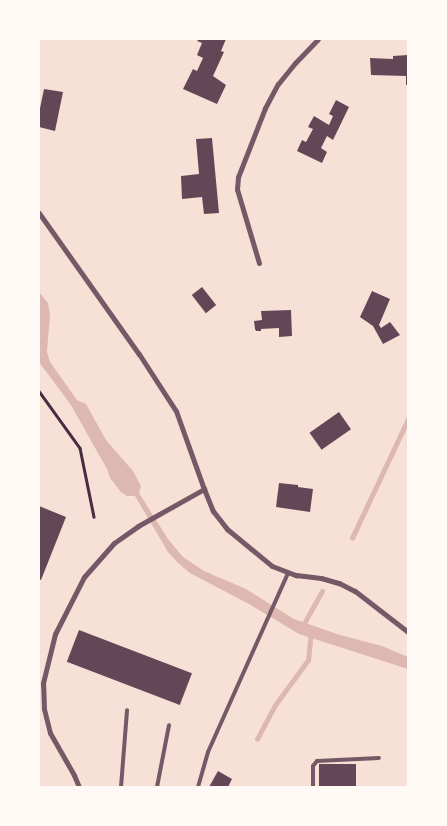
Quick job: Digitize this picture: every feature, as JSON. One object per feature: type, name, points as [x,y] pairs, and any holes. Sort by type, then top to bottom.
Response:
[{"type":"street","points":[[259,263],[236,189],[238,177],[265,108],[278,84],[294,63],[318,39]]},
{"type":"street","points":[[39,213],[139,354],[176,411],[213,511],[227,528],[267,563],[288,573],[338,583],[355,591],[408,632]]},
{"type":"street","points":[[79,787],[50,733],[44,709],[43,682],[55,634],[84,577],[114,543],[138,526],[204,489]]},
{"type":"lane","points":[[198,787],[208,752],[288,573]]},
{"type":"lane","points":[[121,787],[127,710]]},
{"type":"lane","points":[[157,787],[169,725]]},
{"type":"lane","points":[[313,787],[313,766],[317,761],[379,758]]},
{"type":"path","points":[[39,391],[80,448],[94,517]]},
{"type":"shaded area","points":[[39,292],[48,303],[50,314],[47,352],[50,362],[77,400],[86,404],[106,440],[133,471],[141,486],[139,493],[168,539],[183,557],[204,571],[246,589],[294,619],[340,635],[382,646],[408,657],[408,669],[299,634],[249,604],[190,573],[178,563],[168,552],[135,496],[127,496],[121,492],[110,478],[108,471],[71,405],[39,362]]},
{"type":"building","points":[[199,39],[226,39],[221,51],[224,52],[213,76],[226,85],[217,104],[183,89],[193,69],[197,71],[203,58],[197,55],[202,43],[197,41]]},
{"type":"building","points":[[408,55],[408,85],[406,85],[406,76],[371,75],[370,58],[393,59],[393,56]]},
{"type":"building","points":[[44,89],[63,92],[55,131],[39,127],[39,113]]},
{"type":"building","points":[[336,100],[349,107],[333,140],[327,136],[321,148],[327,152],[322,163],[297,151],[302,140],[306,142],[313,129],[308,127],[314,116],[329,125],[333,116],[329,114]]},
{"type":"building","points":[[212,138],[219,213],[204,214],[202,197],[182,199],[181,176],[199,174],[196,139]]},
{"type":"building","points":[[202,287],[216,305],[206,313],[192,295]]},
{"type":"building","points":[[372,291],[390,299],[379,325],[381,328],[390,322],[400,335],[383,344],[373,326],[360,317]]},
{"type":"building","points":[[291,310],[292,336],[279,337],[279,328],[256,331],[254,321],[262,320],[261,311]]},
{"type":"building","points":[[339,412],[351,429],[322,450],[310,433]]},
{"type":"building","points":[[279,483],[313,489],[310,512],[276,507]]},
{"type":"building","points":[[39,506],[66,517],[41,580],[39,579]]},
{"type":"building","points":[[79,630],[192,673],[180,705],[67,662]]},
{"type":"building","points":[[319,764],[356,764],[356,787],[319,787]]},
{"type":"building","points":[[218,771],[232,779],[228,787],[209,787]]},
{"type":"waterway","points":[[352,538],[408,419]]},
{"type":"waterway","points":[[302,627],[322,591]]},
{"type":"waterway","points":[[257,739],[275,705],[308,660],[311,633]]}]
